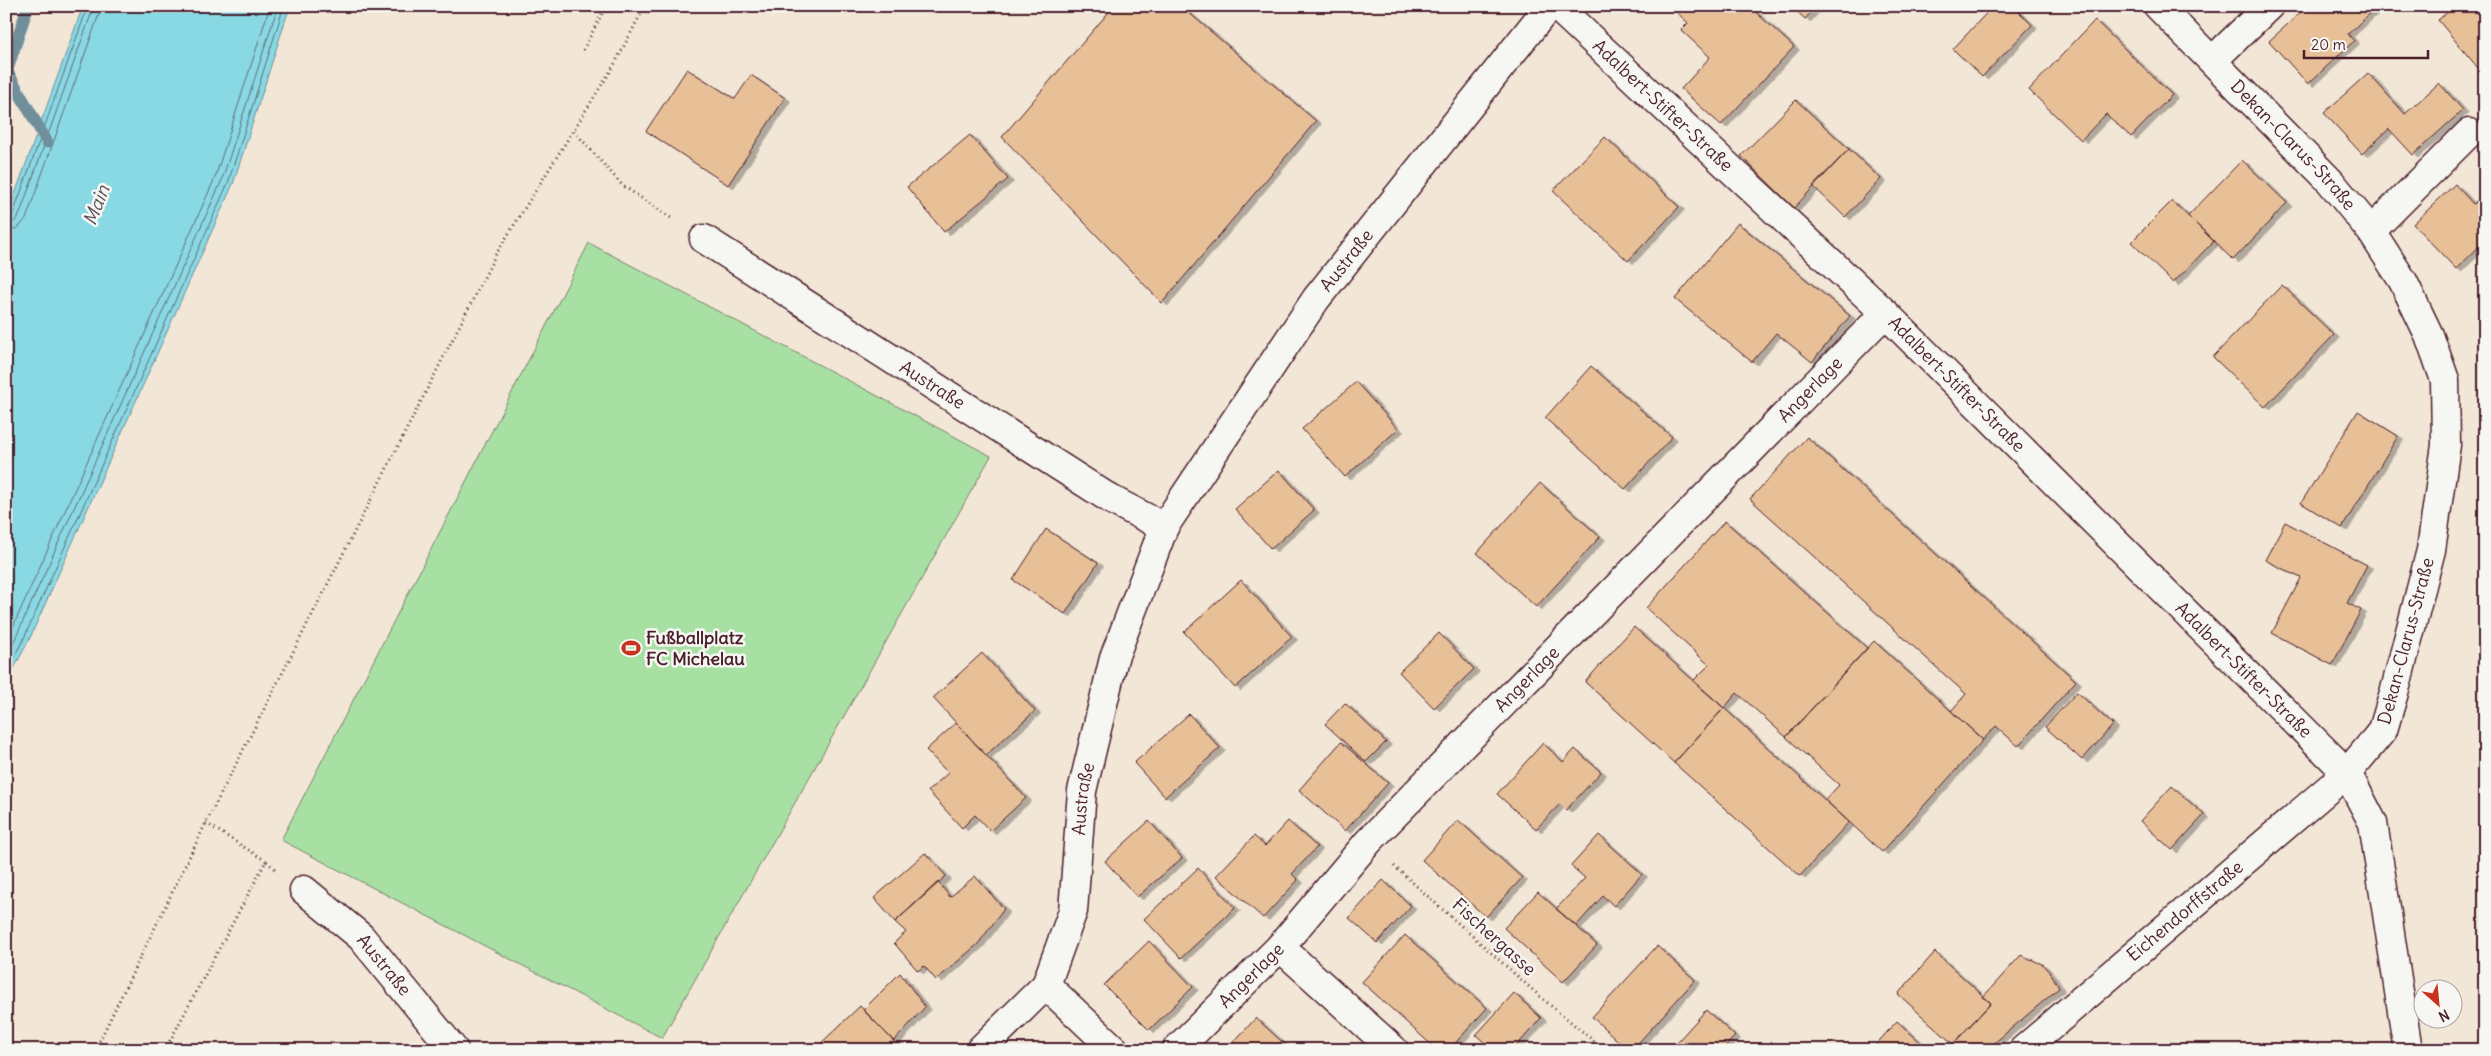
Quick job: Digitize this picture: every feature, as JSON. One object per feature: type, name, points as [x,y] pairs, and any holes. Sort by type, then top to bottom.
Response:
[{"type":"street","name":"Austraße","points":[[980,1050],[1046,985],[1073,911],[1082,791],[1114,658],[1164,527],[1316,299],[1549,6]]},
{"type":"street","name":"Adalbert-Stifter-Straße","points":[[1556,6],[1885,313],[2347,773]]},
{"type":"street","name":"Dekan-Clarus-Straße","points":[[2158,6],[2213,60],[2330,182],[2371,231],[2403,281],[2428,335],[2445,380],[2446,445],[2431,550],[2383,730],[2347,773]]},
{"type":"street","points":[[2213,60],[2270,6]]},
{"type":"street","points":[[2371,231],[2469,133]]},
{"type":"street","name":"Austraße","points":[[704,239],[1112,500],[1164,527]]},
{"type":"street","name":"Angerlage","points":[[1176,1050],[1280,947],[1368,842],[1885,313]]},
{"type":"street","points":[[2347,773],[2373,823],[2408,1050]]},
{"type":"street","name":"Eichendorffstraße","points":[[2023,1050],[2347,773]]},
{"type":"street","name":"Austraße","points":[[304,890],[361,937],[454,1050]]},
{"type":"street","points":[[1280,947],[1394,1050]]},
{"type":"street","points":[[1046,985],[1114,1050]]},
{"type":"path","points":[[583,50],[606,6]]},
{"type":"path","points":[[95,1050],[206,823],[496,254],[574,131],[645,6]]},
{"type":"path","points":[[574,131],[622,185],[704,239]]},
{"type":"path","points":[[206,823],[266,861],[304,890]]},
{"type":"path","name":"Fischergasse","points":[[1368,842],[1544,1000],[1605,1050]]},
{"type":"path","points":[[165,1050],[266,861]]},
{"type":"green space","name":"Fußballplatz FC Michelau","points":[[589,243],[991,456],[662,1038],[281,840]]},
{"type":"water","name":"Main","points":[[83,6],[290,6],[233,184],[29,640],[6,683],[6,219]]},
{"type":"building","points":[[1114,6],[1181,6],[1316,121],[1162,303],[1002,137]]},
{"type":"building","points":[[1670,6],[1749,6],[1794,47],[1721,125],[1681,89],[1710,57],[1681,30],[1688,23]]},
{"type":"building","points":[[1791,6],[1817,6],[1805,19]]},
{"type":"building","points":[[1993,6],[2013,6],[2032,25],[1982,77],[1953,49]]},
{"type":"building","points":[[2308,6],[2378,6],[2348,34],[2354,41],[2308,84],[2269,41]]},
{"type":"building","points":[[2455,6],[2485,6],[2485,63],[2478,68],[2438,20]]},
{"type":"building","points":[[2095,20],[2172,95],[2131,137],[2106,114],[2081,140],[2029,90]]},
{"type":"building","points":[[687,69],[735,99],[751,75],[785,98],[728,185],[646,131]]},
{"type":"building","points":[[2368,73],[2405,114],[2439,83],[2463,110],[2413,155],[2389,129],[2362,154],[2324,113]]},
{"type":"building","points":[[1796,100],[1849,149],[1794,208],[1741,156]]},
{"type":"building","points":[[970,135],[1008,179],[944,232],[907,187]]},
{"type":"building","points":[[1605,137],[1679,207],[1628,261],[1553,191]]},
{"type":"building","points":[[1849,149],[1881,179],[1845,217],[1813,186]]},
{"type":"building","points":[[2242,160],[2287,203],[2233,260],[2188,216]]},
{"type":"building","points":[[2455,184],[2473,204],[2485,193],[2485,241],[2456,269],[2413,224]]},
{"type":"building","points":[[2172,201],[2214,241],[2173,283],[2131,242]]},
{"type":"building","points":[[1738,223],[1850,316],[1812,362],[1776,333],[1752,362],[1675,299]]},
{"type":"building","points":[[2282,285],[2334,335],[2265,407],[2213,357]]},
{"type":"building","points":[[1591,366],[1672,437],[1625,489],[1545,418]]},
{"type":"building","points":[[1356,382],[1398,429],[1345,477],[1302,429]]},
{"type":"building","points":[[2358,411],[2398,436],[2342,528],[2301,503]]},
{"type":"building","points":[[1807,437],[2076,681],[2018,746],[1996,726],[1983,740],[1951,711],[1966,694],[1750,499]]},
{"type":"building","points":[[1279,470],[1314,510],[1271,549],[1235,509]]},
{"type":"building","points":[[1540,483],[1600,537],[1536,607],[1477,553]]},
{"type":"building","points":[[1725,521],[1867,648],[1786,737],[1737,693],[1724,708],[1693,681],[1709,665],[1646,608]]},
{"type":"building","points":[[2285,522],[2367,565],[2347,603],[2361,610],[2332,665],[2272,633],[2301,578],[2265,560]]},
{"type":"building","points":[[1046,529],[1098,563],[1065,614],[1013,580]]},
{"type":"building","points":[[1241,580],[1292,637],[1235,688],[1184,632]]},
{"type":"building","points":[[1634,627],[1724,708],[1674,763],[1585,682]]},
{"type":"building","points":[[1439,633],[1474,669],[1434,708],[1399,672]]},
{"type":"building","points":[[1874,641],[1983,740],[1882,852],[1825,800],[1839,785],[1786,737]]},
{"type":"building","points":[[982,653],[1035,711],[986,755],[933,698]]},
{"type":"building","points":[[2077,692],[2113,725],[2082,760],[2045,727]]},
{"type":"building","points":[[1345,703],[1386,742],[1366,762],[1325,724]]},
{"type":"building","points":[[1724,708],[1849,822],[1800,876],[1674,763]]},
{"type":"building","points":[[1189,714],[1220,748],[1165,797],[1134,763]]},
{"type":"building","points":[[956,723],[1026,798],[990,831],[975,815],[962,828],[928,791],[948,773],[926,750]]},
{"type":"building","points":[[1341,742],[1388,783],[1345,831],[1299,790]]},
{"type":"building","points":[[1543,743],[1563,762],[1575,749],[1601,772],[1566,810],[1560,804],[1536,829],[1497,794]]},
{"type":"building","points":[[2172,786],[2204,815],[2172,850],[2140,821]]},
{"type":"building","points":[[1458,820],[1522,878],[1486,917],[1422,860]]},
{"type":"building","points":[[1149,821],[1182,858],[1137,897],[1105,861]]},
{"type":"building","points":[[1288,821],[1317,847],[1292,874],[1298,880],[1263,918],[1216,876],[1254,836],[1265,846]]},
{"type":"building","points":[[1599,835],[1642,874],[1614,906],[1603,896],[1576,926],[1556,909],[1585,878],[1571,866]]},
{"type":"building","points":[[925,853],[946,876],[895,922],[874,898]]},
{"type":"building","points":[[1198,868],[1235,908],[1181,958],[1144,919]]},
{"type":"building","points":[[975,876],[1004,909],[978,944],[936,980],[924,966],[918,971],[894,943],[906,932],[895,922],[938,882],[950,897]]},
{"type":"building","points":[[1383,880],[1411,906],[1377,943],[1349,918]]},
{"type":"building","points":[[1538,892],[1597,945],[1563,982],[1504,928]]},
{"type":"building","points":[[1405,935],[1487,1008],[1449,1050],[1437,1050],[1362,982]]},
{"type":"building","points":[[1149,941],[1193,987],[1149,1030],[1104,985]]},
{"type":"building","points":[[1657,946],[1695,980],[1632,1050],[1628,1050],[1592,1017]]},
{"type":"building","points":[[1935,952],[1991,1003],[1953,1044],[1898,994]]},
{"type":"building","points":[[2021,955],[2042,964],[2052,975],[2059,988],[1986,1050],[1959,1050],[1953,1044],[1991,1003],[1983,997]]},
{"type":"building","points":[[900,973],[925,1007],[894,1041],[863,1010]]},
{"type":"building","points":[[1514,993],[1541,1018],[1513,1050],[1493,1050],[1476,1035]]},
{"type":"building","points":[[860,1006],[902,1050],[818,1050],[816,1048]]},
{"type":"building","points":[[1706,1010],[1735,1036],[1722,1050],[1670,1050]]},
{"type":"building","points":[[1256,1018],[1291,1050],[1226,1050]]},
{"type":"building","points":[[1897,1021],[1929,1050],[1871,1050]]},
{"type":"waterway","points":[[28,6],[7,71],[47,142]]},
{"type":"place","name":"Fußballplatz FC Michelau","points":[[631,648]]}]
